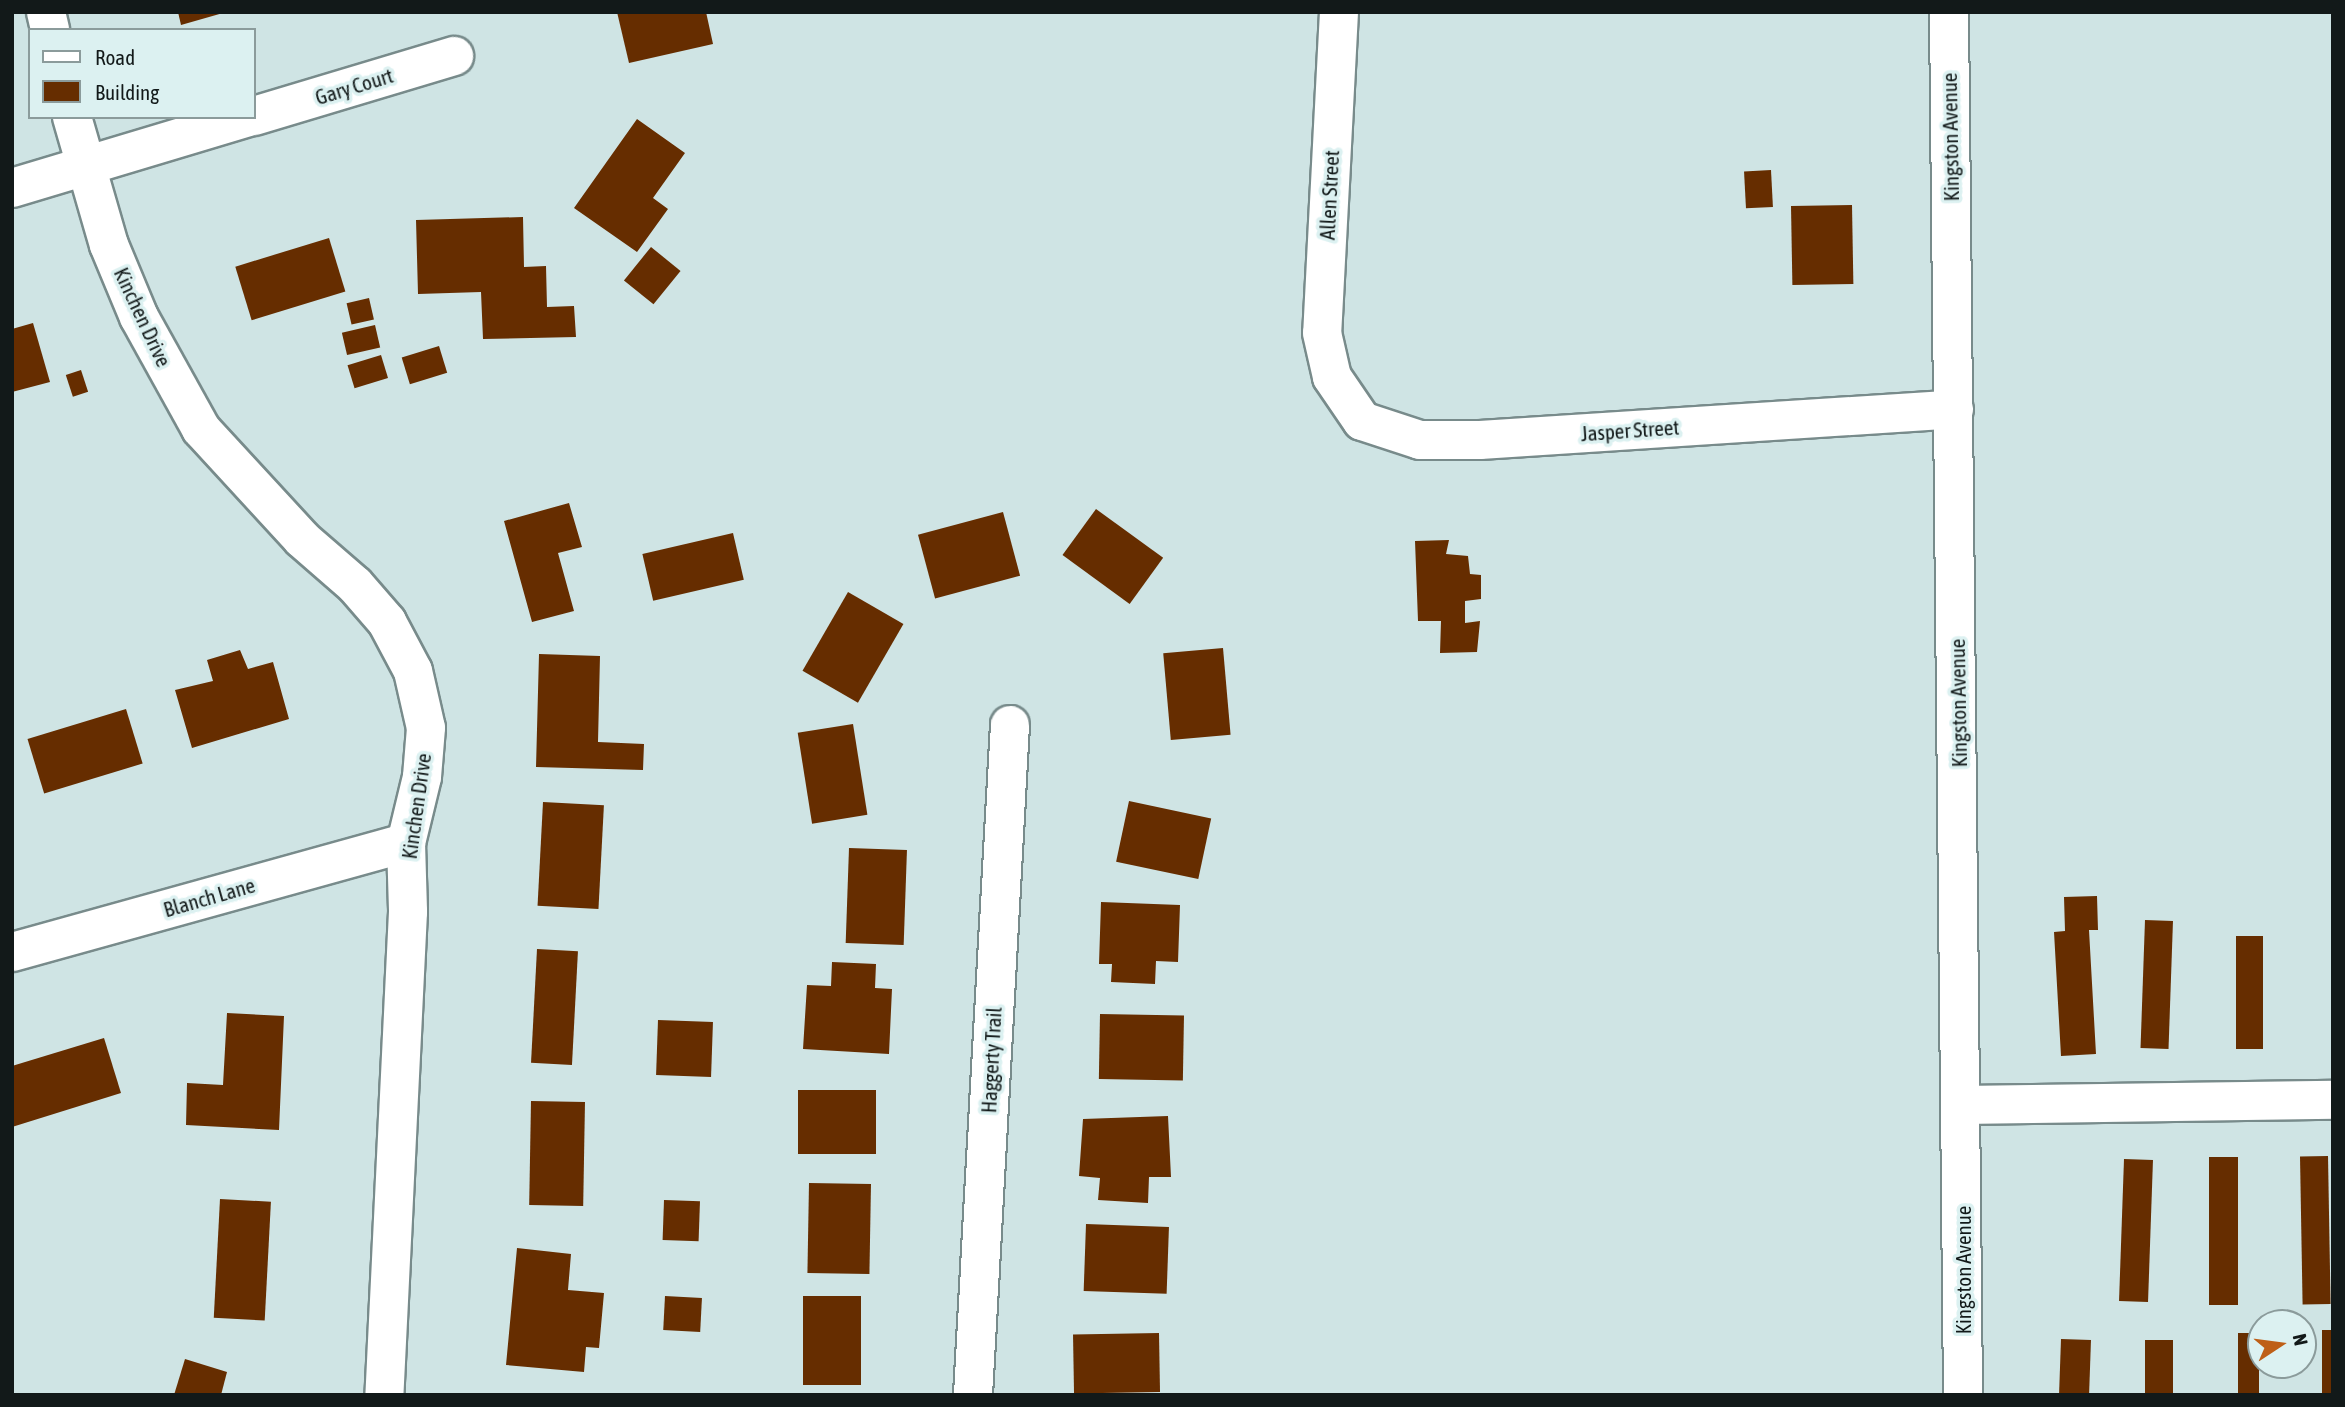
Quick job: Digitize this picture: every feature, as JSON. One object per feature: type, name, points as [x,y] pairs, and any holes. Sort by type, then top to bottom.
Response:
[{"type":"street","name":"Allen Street","points":[[1332,377],[1322,333],[1339,12]]},
{"type":"street","name":"Kingston Avenue","points":[[1949,12],[1963,1105],[1963,1395]]},
{"type":"street","name":"Gary Court","points":[[256,115],[454,56]]},
{"type":"street","name":"Kinchen Drive","points":[[73,119],[85,167],[139,317],[201,429],[302,539],[355,585],[387,622],[413,671],[426,728],[422,777],[406,843],[408,912],[384,1395]]},
{"type":"street","name":"Gary Court","points":[[12,188],[244,119]]},
{"type":"street","name":"Jasper Street","points":[[1332,377],[1362,421],[1420,440],[1480,440],[1954,409]]},
{"type":"street","name":"Haggerty Trail","points":[[973,1395],[1010,725]]},
{"type":"street","name":"Blanch Lane","points":[[12,952],[406,843]]},
{"type":"street","points":[[1963,1105],[2333,1100]]},
{"type":"building","points":[[178,12],[223,12],[223,13],[181,25]]},
{"type":"building","points":[[617,12],[706,12],[713,44],[629,63]]},
{"type":"building","points":[[637,119],[685,153],[653,198],[668,209],[637,252],[574,208]]},
{"type":"building","points":[[1771,170],[1773,207],[1746,208],[1744,171]]},
{"type":"building","points":[[1852,205],[1853,284],[1792,285],[1791,206]]},
{"type":"building","points":[[523,217],[524,267],[546,266],[547,307],[574,306],[576,337],[483,339],[481,292],[418,294],[416,220]]},
{"type":"building","points":[[329,238],[345,292],[252,320],[235,267]]},
{"type":"building","points":[[651,247],[681,271],[653,304],[624,280]]},
{"type":"building","points":[[369,298],[374,319],[352,325],[347,303]]},
{"type":"building","points":[[33,323],[50,382],[12,392],[12,329]]},
{"type":"building","points":[[375,325],[380,347],[347,355],[342,333]]},
{"type":"building","points":[[439,346],[447,373],[410,384],[402,357]]},
{"type":"building","points":[[381,355],[388,378],[355,388],[348,365]]},
{"type":"building","points":[[81,370],[88,392],[73,397],[66,375]]},
{"type":"building","points":[[569,503],[582,547],[558,553],[574,611],[532,622],[504,521]]},
{"type":"building","points":[[1096,509],[1163,558],[1130,604],[1062,555]]},
{"type":"building","points":[[1003,512],[1020,576],[935,599],[918,535]]},
{"type":"building","points":[[733,533],[744,580],[653,601],[642,554]]},
{"type":"building","points":[[1449,540],[1446,554],[1468,556],[1470,574],[1481,575],[1481,599],[1465,601],[1465,623],[1480,621],[1477,652],[1440,653],[1441,621],[1418,621],[1415,541]]},
{"type":"building","points":[[848,592],[903,624],[858,703],[802,671]]},
{"type":"building","points":[[1223,648],[1231,735],[1171,740],[1163,653]]},
{"type":"building","points":[[240,650],[248,669],[273,662],[289,719],[192,748],[175,690],[213,681],[207,660]]},
{"type":"building","points":[[539,654],[600,656],[598,742],[644,744],[643,770],[536,767]]},
{"type":"building","points":[[126,709],[143,764],[44,794],[28,739]]},
{"type":"building","points":[[853,724],[867,815],[812,824],[798,733]]},
{"type":"building","points":[[1129,801],[1211,818],[1198,879],[1116,862]]},
{"type":"building","points":[[543,802],[604,805],[598,909],[538,906]]},
{"type":"building","points":[[849,848],[907,850],[904,945],[846,943]]},
{"type":"building","points":[[2097,896],[2098,930],[2089,930],[2096,1054],[2061,1056],[2054,932],[2065,931],[2064,897]]},
{"type":"building","points":[[1101,902],[1180,905],[1178,962],[1156,961],[1155,984],[1111,982],[1112,964],[1099,964]]},
{"type":"building","points":[[2145,920],[2173,921],[2169,1049],[2141,1048]]},
{"type":"building","points":[[2236,936],[2263,936],[2263,1049],[2236,1049]]},
{"type":"building","points":[[537,949],[578,951],[572,1065],[531,1063]]},
{"type":"building","points":[[832,962],[876,964],[875,988],[892,989],[889,1054],[803,1049],[807,985],[831,986]]},
{"type":"building","points":[[227,1013],[284,1016],[279,1130],[186,1125],[187,1083],[223,1085]]},
{"type":"building","points":[[1100,1014],[1184,1015],[1183,1080],[1099,1079]]},
{"type":"building","points":[[658,1020],[713,1022],[711,1077],[656,1075]]},
{"type":"building","points":[[104,1038],[121,1093],[12,1127],[12,1066]]},
{"type":"building","points":[[798,1090],[876,1090],[876,1154],[798,1154]]},
{"type":"building","points":[[531,1101],[585,1102],[583,1206],[529,1205]]},
{"type":"building","points":[[1168,1116],[1171,1177],[1149,1177],[1148,1203],[1098,1200],[1100,1178],[1079,1176],[1083,1119]]},
{"type":"building","points":[[2300,1156],[2328,1156],[2331,1304],[2303,1304]]},
{"type":"building","points":[[2209,1157],[2238,1157],[2238,1305],[2209,1305]]},
{"type":"building","points":[[2124,1159],[2153,1160],[2148,1302],[2119,1301]]},
{"type":"building","points":[[809,1183],[871,1184],[869,1274],[807,1273]]},
{"type":"building","points":[[220,1199],[271,1202],[265,1321],[214,1318]]},
{"type":"building","points":[[664,1200],[700,1201],[699,1241],[663,1240]]},
{"type":"building","points":[[1086,1224],[1169,1227],[1167,1294],[1084,1291]]},
{"type":"building","points":[[517,1248],[571,1254],[568,1290],[604,1293],[599,1348],[586,1347],[584,1372],[506,1365]]},
{"type":"building","points":[[665,1296],[702,1298],[700,1332],[663,1330]]},
{"type":"building","points":[[803,1296],[861,1296],[861,1385],[803,1385]]},
{"type":"building","points":[[2322,1330],[2333,1330],[2333,1395],[2322,1395]]},
{"type":"building","points":[[1159,1333],[1160,1392],[1074,1393],[1073,1335]]},
{"type":"building","points":[[2238,1333],[2247,1333],[2247,1379],[2259,1379],[2259,1395],[2238,1395]]},
{"type":"building","points":[[2061,1339],[2091,1340],[2089,1395],[2059,1395]]},
{"type":"building","points":[[2145,1340],[2173,1340],[2173,1395],[2145,1395]]},
{"type":"building","points":[[185,1359],[227,1372],[221,1395],[174,1395]]}]
